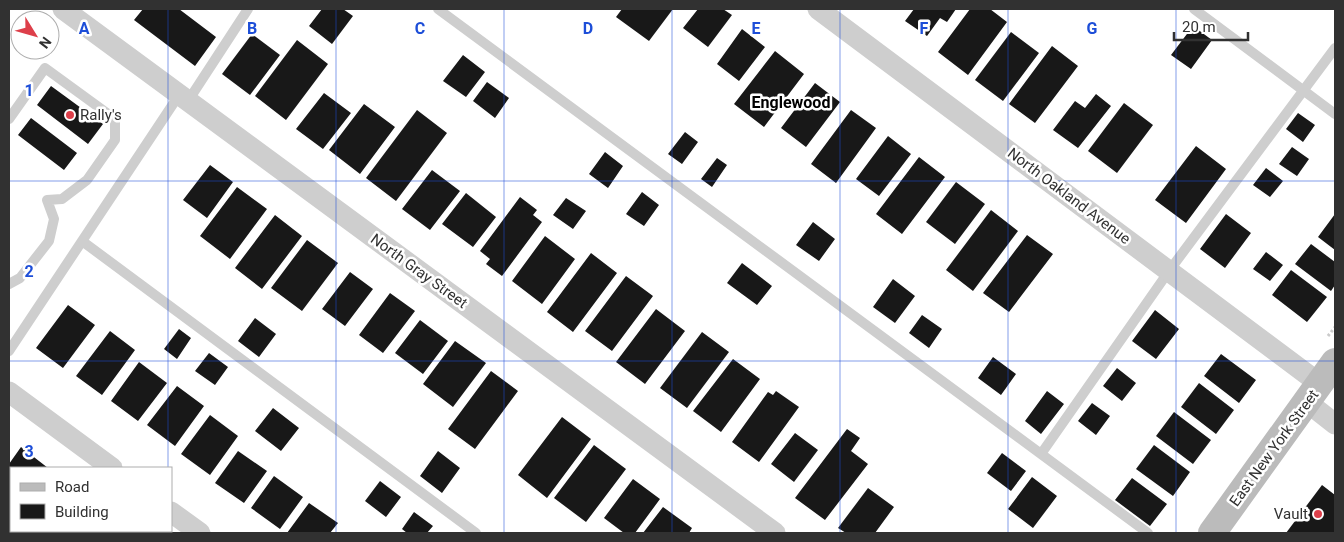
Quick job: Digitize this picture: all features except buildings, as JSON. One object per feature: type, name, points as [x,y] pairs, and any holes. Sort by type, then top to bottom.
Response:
[{"type":"main road","name":"East New York Street","points":[[1212,533],[1335,362]]},
{"type":"street","name":"North Gray Street","points":[[63,9],[775,533]]},
{"type":"street","name":"North Oakland Avenue","points":[[818,9],[1170,271],[1313,393],[1335,424]]},
{"type":"street","points":[[9,392],[111,467]]},
{"type":"street","points":[[172,513],[200,533]]},
{"type":"lane","points":[[9,351],[82,241],[248,9]]},
{"type":"lane","points":[[438,9],[1148,533]]},
{"type":"lane","points":[[1194,9],[1335,114]]},
{"type":"lane","points":[[1041,454],[1170,271],[1335,48]]},
{"type":"lane","points":[[9,119],[45,68],[115,119],[115,140],[87,180],[62,199],[47,200],[54,219],[48,241],[20,278],[9,284]]},
{"type":"lane","points":[[82,241],[476,533]]},
{"type":"place","name":"Rally's","points":[[70,115]]},
{"type":"place","name":"Vault","points":[[1318,514]]},
{"type":"district","name":"Englewood","points":[[791,102]]}]
